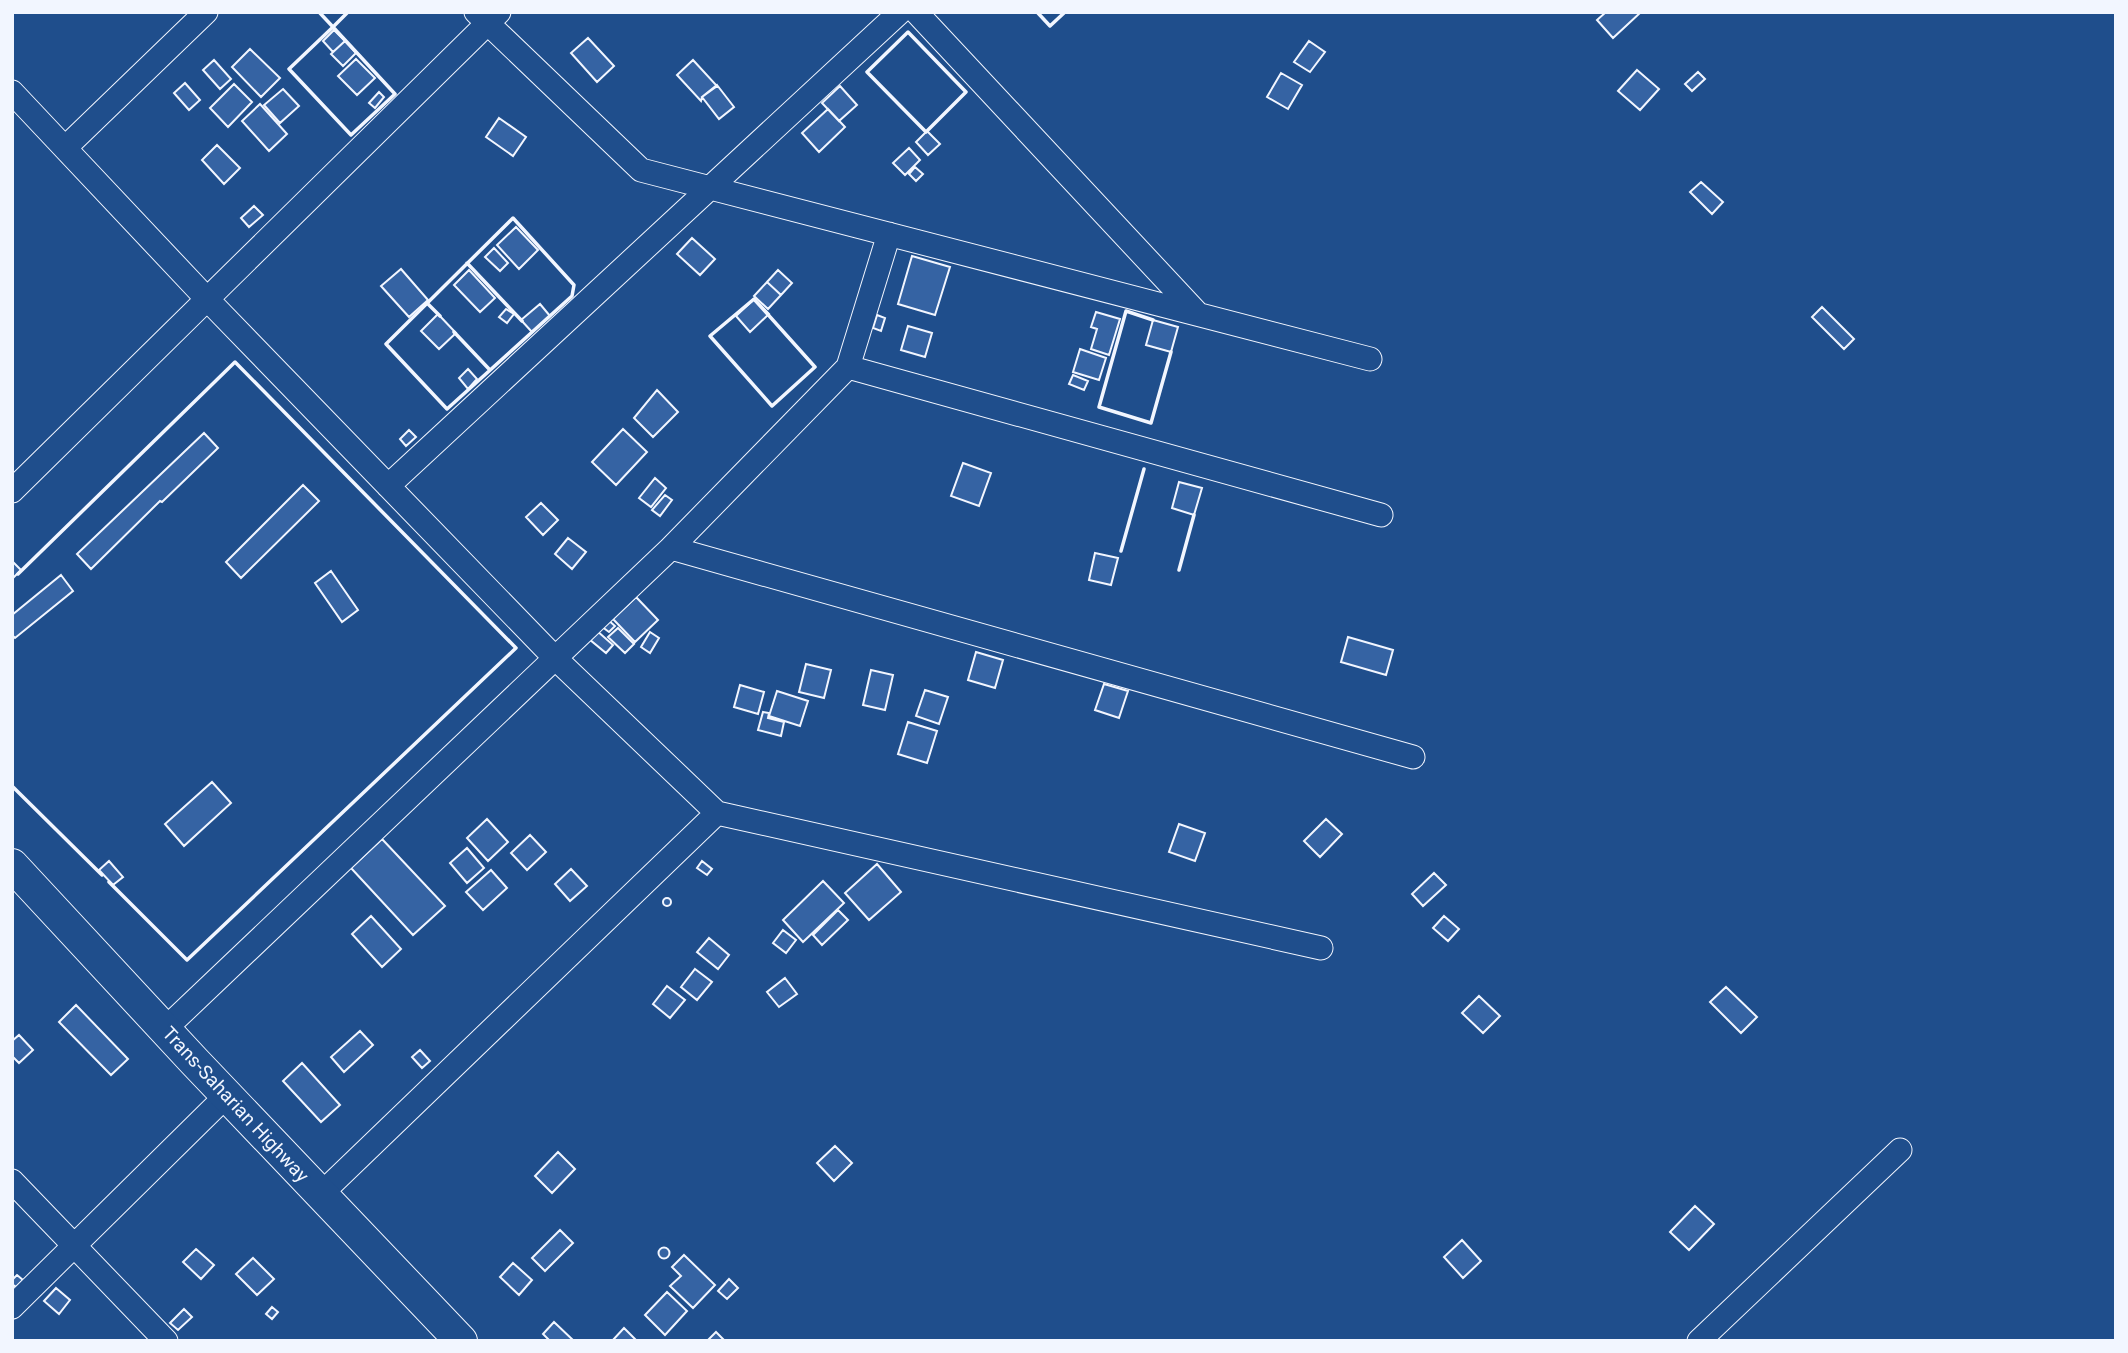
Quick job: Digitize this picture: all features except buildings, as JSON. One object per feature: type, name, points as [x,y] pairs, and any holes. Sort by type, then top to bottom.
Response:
[{"type":"highway","name":"Trans-Saharian Highway","points":[[12,865],[227,1096],[461,1341]]},
{"type":"street","points":[[65,148],[206,12]]},
{"type":"street","points":[[388,486],[900,12]]},
{"type":"street","points":[[916,12],[1198,314]]},
{"type":"street","points":[[12,491],[207,299],[487,16],[641,170],[1370,359]]},
{"type":"street","points":[[12,92],[207,299],[554,657],[717,813],[1321,948]]},
{"type":"street","points":[[165,1029],[671,548],[848,367],[889,234]]},
{"type":"street","points":[[848,367],[1381,514]]},
{"type":"street","points":[[671,548],[1413,757]]},
{"type":"street","points":[[321,1194],[717,813]]},
{"type":"street","points":[[12,1307],[227,1096]]},
{"type":"street","points":[[1699,1341],[1900,1150]]},
{"type":"street","points":[[12,1181],[166,1341]]},
{"type":"wall","points":[[319,12],[333,27],[348,12]]},
{"type":"wall","points":[[1037,12],[1050,26],[1065,12]]},
{"type":"wall","points":[[333,27],[395,94],[351,135],[289,69],[333,27]]},
{"type":"wall","points":[[908,32],[966,92],[926,132],[867,72],[908,32]]},
{"type":"wall","points":[[513,218],[574,285],[572,296],[447,409],[386,344],[513,218]]},
{"type":"wall","points":[[467,263],[522,321]]},
{"type":"wall","points":[[754,299],[815,367],[772,406],[710,336],[754,299]]},
{"type":"wall","points":[[428,304],[440,316]]},
{"type":"wall","points":[[1153,320],[1126,311],[1099,407],[1151,423],[1171,352]]},
{"type":"wall","points":[[454,332],[489,369]]},
{"type":"wall","points":[[18,574],[235,362],[516,648],[187,960],[109,882]]},
{"type":"wall","points":[[1121,551],[1144,469]]},
{"type":"wall","points":[[1179,570],[1194,515]]},
{"type":"wall","points":[[12,786],[102,875]]}]
